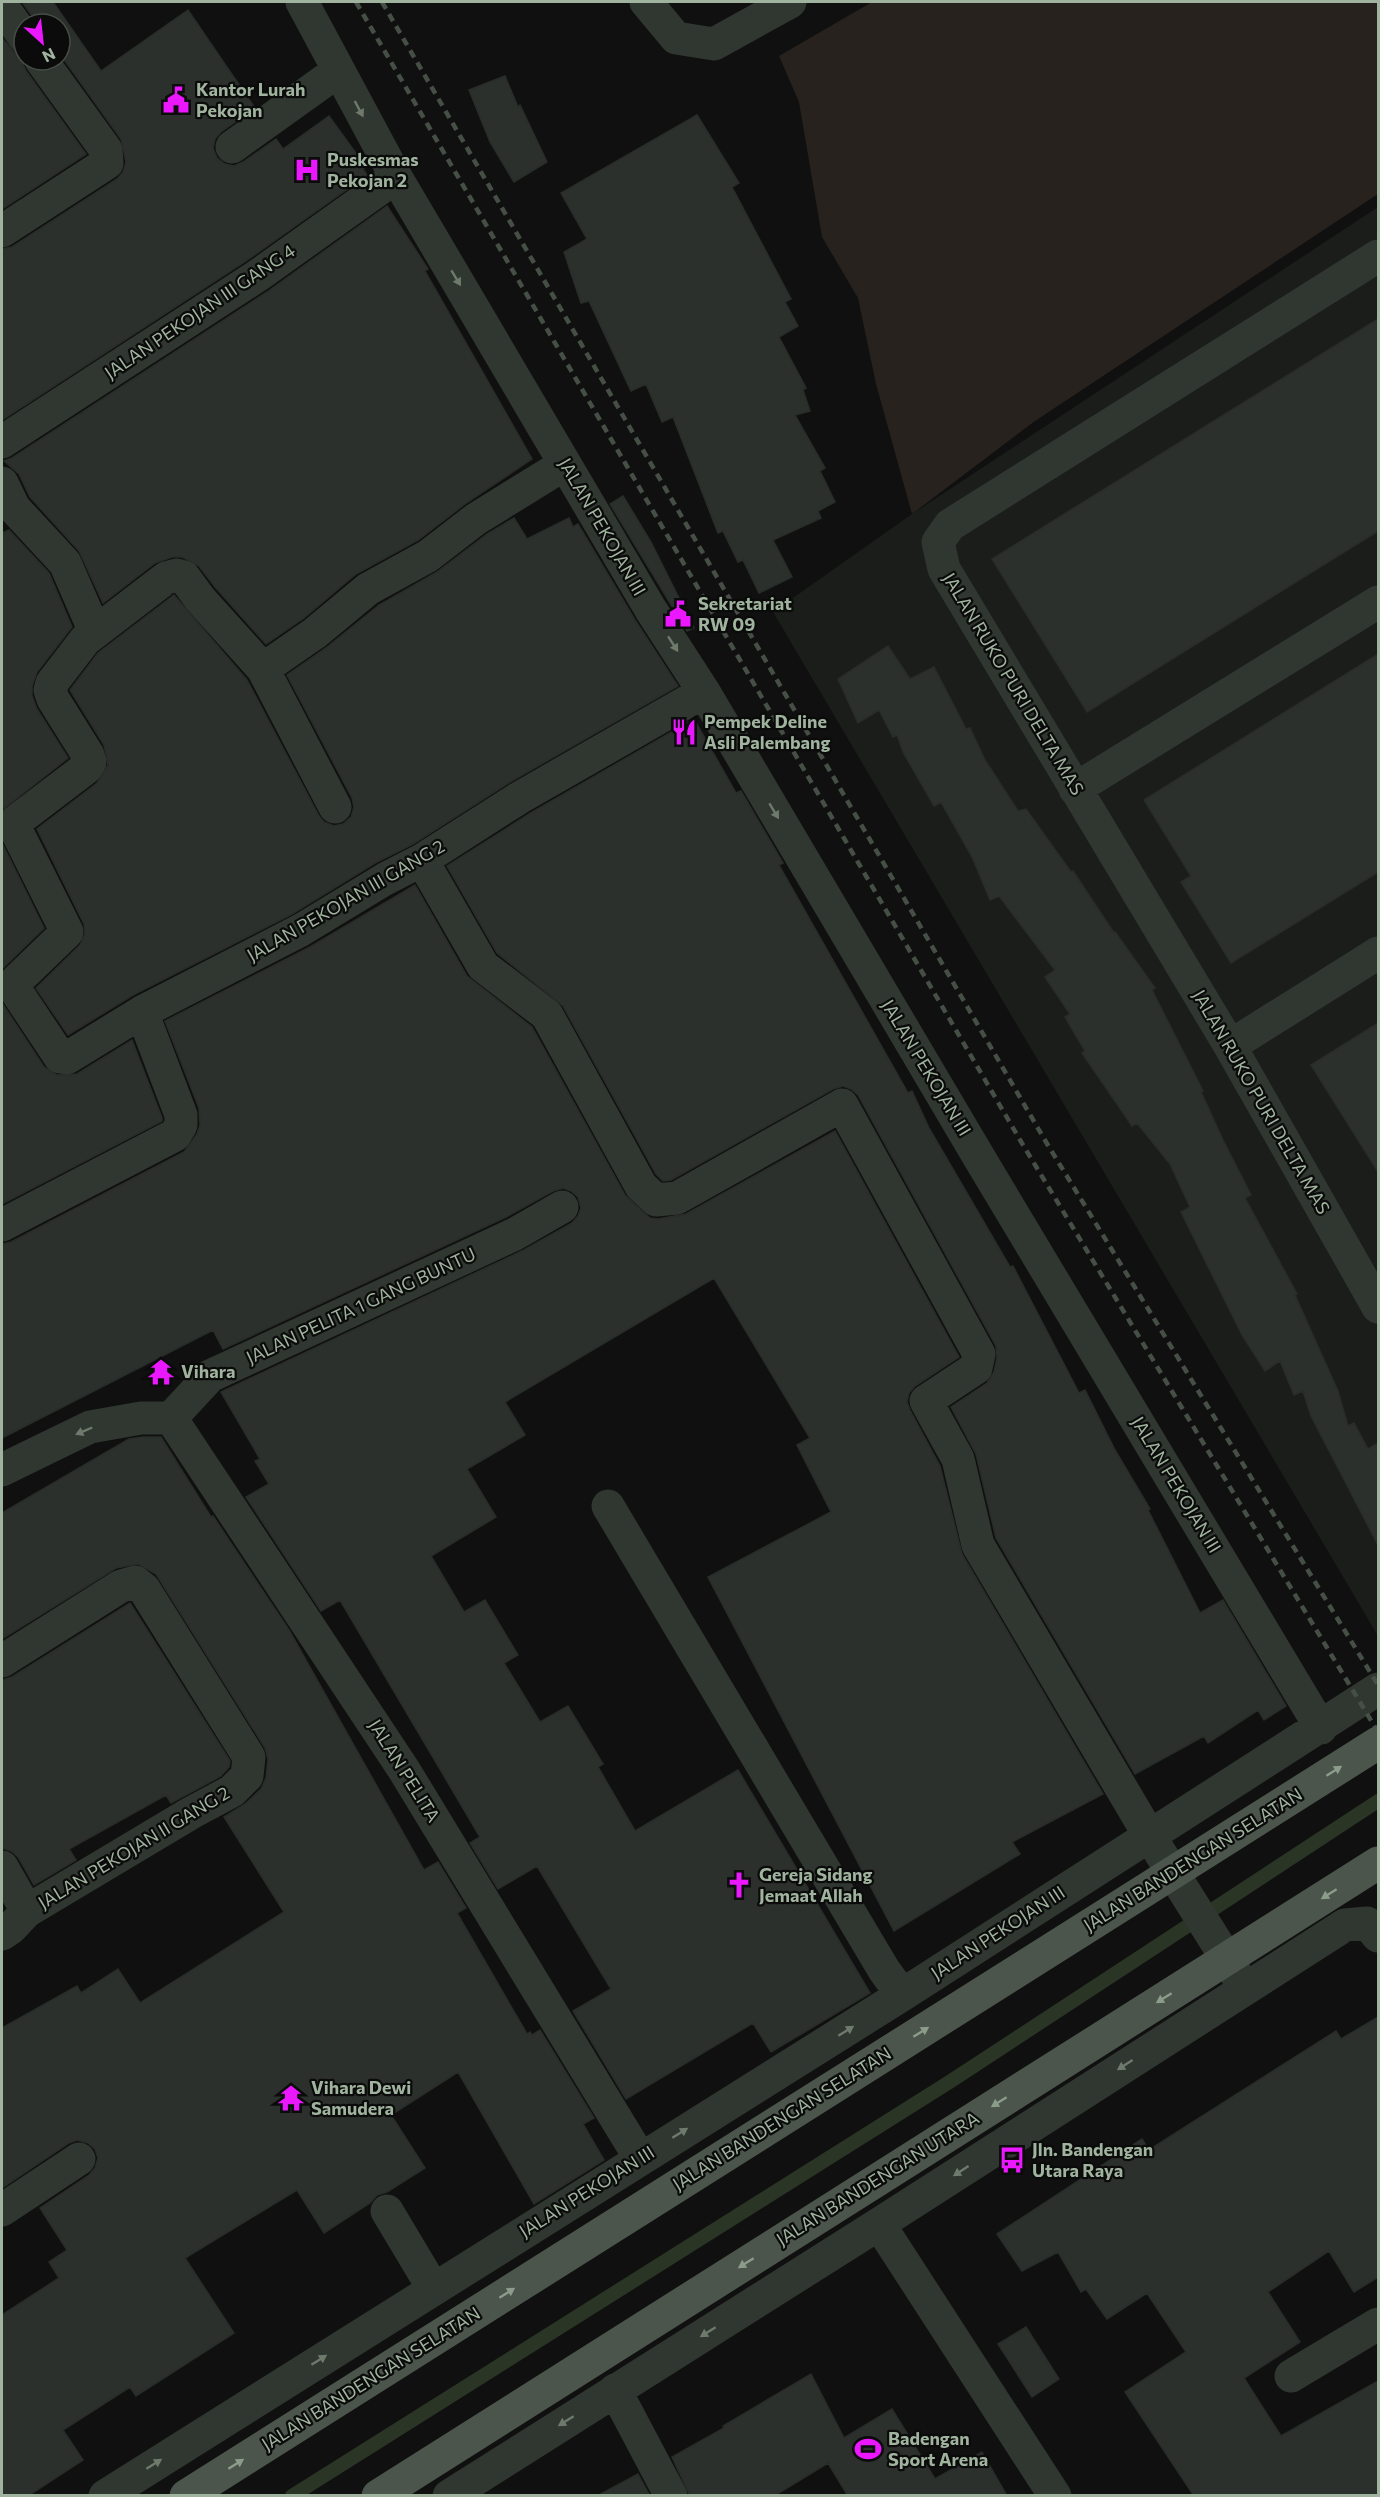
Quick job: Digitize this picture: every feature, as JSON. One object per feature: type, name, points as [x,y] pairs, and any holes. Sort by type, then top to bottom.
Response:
[{"type":"main road","name":"JALAN BANDENGAN SELATAN","points":[[186,2496],[1378,1743]]},
{"type":"main road","name":"JALAN BANDENGAN UTARA","points":[[378,2496],[1378,1863]]},
{"type":"street","name":"JALAN PEKOJAN III","points":[[105,2496],[902,1995],[1157,1846],[1321,1728],[980,1160],[704,692],[651,610],[396,177],[302,2]]},
{"type":"street","points":[[646,2],[676,38],[714,44],[790,2]]},
{"type":"street","points":[[2,6],[12,20]]},
{"type":"street","points":[[232,147],[338,71]]},
{"type":"street","points":[[2,231],[107,163],[106,150],[50,72]]},
{"type":"street","name":"JALAN PEKOJAN III GANG 4","points":[[2,442],[238,288],[396,177]]},
{"type":"street","name":"JALAN RUKO PURI DELTA MAS","points":[[1378,256],[950,525],[942,532],[938,542],[944,569],[1230,1046],[1371,1273],[1378,1306]]},
{"type":"street","points":[[263,669],[315,633],[368,589],[428,556],[476,519],[565,464]]},
{"type":"street","points":[[2,483],[14,508],[65,563],[95,632]]},
{"type":"street","points":[[7,983],[67,932],[14,826],[17,820],[86,768],[90,762],[50,690],[52,683],[85,640],[166,578],[177,575],[184,577],[200,599],[263,669],[335,807]]},
{"type":"street","points":[[1075,789],[1378,602]]},
{"type":"street","name":"JALAN PEKOJAN III GANG 2","points":[[7,983],[63,1059],[68,1058],[141,1012],[285,939],[385,879],[422,860],[519,798],[704,692]]},
{"type":"street","points":[[422,860],[483,966],[547,1016],[641,1186],[656,1200],[677,1198],[693,1190],[842,1105],[979,1354],[976,1368],[926,1401],[958,1459],[978,1545],[1157,1846],[1241,1982]]},
{"type":"street","points":[[1230,1046],[1378,953]]},
{"type":"street","points":[[2,1226],[175,1135],[181,1125],[181,1115],[141,1012]]},
{"type":"street","name":"JALAN PELITA 1 GANG BUNTU","points":[[156,1418],[210,1376],[515,1234],[562,1208]]},
{"type":"street","points":[[2,1470],[90,1427],[156,1418]]},
{"type":"street","name":"JALAN PELITA","points":[[156,1418],[404,1770],[640,2158]]},
{"type":"street","points":[[608,1506],[884,1970],[902,1995]]},
{"type":"street","name":"JALAN PEKOJAN II GANG 2","points":[[2,1661],[121,1586],[135,1582],[144,1589],[249,1756],[247,1776],[232,1791],[27,1911],[2,1934]]},
{"type":"street","points":[[1321,1728],[1378,1689]]},
{"type":"street","name":"JALAN PEKOJAN II GANG 2","points":[[2,1867],[27,1911]]},
{"type":"street","points":[[449,2496],[879,2224],[1241,1982],[1345,1925],[1367,1923],[1378,1936]]},
{"type":"street","points":[[2,2210],[79,2159]]},
{"type":"street","points":[[387,2211],[433,2288]]},
{"type":"street","points":[[879,2224],[1054,2496]]},
{"type":"street","points":[[1291,2376],[1378,2324]]},
{"type":"street","points":[[615,2390],[671,2496]]},
{"type":"shaded area","points":[[872,2],[1378,2],[1378,194],[1035,421],[912,514],[876,384],[858,298],[822,237],[799,102],[779,56]]},
{"type":"shaded area","points":[[1378,207],[1378,1636],[773,612],[912,514]]},
{"type":"building","points":[[22,2],[53,2],[60,12],[29,12]]},
{"type":"building","points":[[188,10],[255,108],[221,132],[215,139],[213,148],[217,158],[225,164],[234,166],[276,139],[283,149],[329,116],[366,167],[363,169],[367,175],[246,261],[2,420],[2,249],[12,247],[117,179],[123,172],[126,162],[121,139],[72,71],[72,29],[101,71]]},
{"type":"building","points":[[2,38],[12,49],[12,72],[27,72],[86,154],[2,209]]},
{"type":"building","points":[[505,76],[518,107],[520,105],[547,162],[514,182],[490,142],[469,90]]},
{"type":"building","points":[[697,115],[739,183],[732,187],[791,299],[785,302],[798,326],[779,337],[806,388],[803,390],[810,411],[795,415],[825,468],[820,471],[835,502],[818,511],[821,518],[773,540],[792,577],[759,593],[743,560],[738,562],[723,531],[718,533],[673,417],[662,422],[646,384],[631,391],[589,301],[581,303],[564,252],[587,239],[561,193]]},
{"type":"building","points":[[387,206],[428,269],[425,271],[532,459],[465,504],[418,540],[356,574],[304,618],[266,644],[199,566],[182,557],[172,557],[155,563],[103,603],[79,551],[30,497],[19,474],[4,461],[12,458],[267,292]]},
{"type":"building","points":[[1378,319],[1378,531],[1087,712],[992,559]]},
{"type":"building","points":[[623,496],[651,542],[694,628],[687,631],[610,504]]},
{"type":"building","points":[[514,518],[527,539],[569,518],[573,527],[578,524],[635,620],[678,686],[510,782],[413,844],[375,863],[292,914],[133,995],[68,1035],[36,988],[80,945],[85,934],[84,924],[37,829],[97,783],[108,765],[104,745],[70,690],[98,653],[174,595],[247,680],[319,816],[324,822],[334,826],[343,824],[351,817],[354,807],[352,798],[287,675],[327,647],[379,605],[437,572],[487,534]]},
{"type":"building","points":[[9,530],[49,573],[72,627],[37,672],[32,686],[32,696],[37,709],[68,758],[2,810],[2,533]]},
{"type":"building","points":[[888,646],[910,679],[934,667],[966,729],[970,728],[985,760],[1018,811],[1026,809],[1071,872],[1073,871],[1114,933],[1155,988],[1152,990],[1203,1091],[1201,1092],[1223,1140],[1251,1195],[1245,1198],[1297,1294],[1295,1295],[1338,1391],[1348,1426],[1354,1423],[1368,1449],[1378,1443],[1378,1545],[1311,1416],[1303,1391],[1294,1395],[1280,1361],[1265,1371],[1242,1335],[1181,1212],[1190,1207],[1170,1164],[1137,1123],[1132,1126],[1082,1053],[1085,1051],[1065,1017],[1070,1014],[1045,977],[1055,970],[999,896],[990,900],[973,859],[941,802],[934,806],[903,752],[897,735],[893,737],[879,710],[858,723],[838,679]]},
{"type":"building","points":[[1378,654],[1378,872],[1231,963],[1181,882],[1191,876],[1144,800]]},
{"type":"building","points":[[694,719],[736,793],[741,791],[783,863],[779,865],[908,1093],[912,1091],[929,1128],[1010,1267],[1013,1266],[1079,1393],[1085,1390],[1115,1450],[1150,1509],[1148,1510],[1200,1613],[1223,1600],[1286,1706],[1264,1720],[1258,1710],[1208,1743],[1204,1736],[1135,1774],[996,1538],[976,1454],[951,1407],[987,1383],[994,1372],[997,1358],[996,1346],[858,1095],[843,1086],[833,1089],[671,1180],[663,1181],[656,1174],[563,1006],[497,953],[447,866],[529,814]]},
{"type":"building","points":[[2,843],[44,928],[2,969]]},
{"type":"building","points":[[415,885],[467,976],[532,1027],[625,1195],[650,1218],[658,1219],[686,1214],[835,1131],[959,1357],[915,1386],[909,1393],[907,1402],[940,1466],[962,1554],[1103,1794],[1012,1842],[1020,1854],[894,1931],[708,1577],[831,1512],[797,1445],[810,1438],[714,1278],[505,1402],[525,1435],[467,1469],[496,1517],[431,1556],[464,1612],[485,1600],[518,1655],[504,1663],[540,1722],[568,1706],[603,1764],[598,1767],[635,1831],[738,1770],[870,1993],[771,2052],[753,2023],[626,2099],[573,2011],[611,1989],[537,1866],[498,1889],[470,1843],[480,1837],[340,1600],[321,1611],[246,1497],[269,1484],[255,1461],[260,1459],[221,1392],[524,1250],[572,1223],[581,1208],[578,1197],[563,1188],[553,1191],[506,1217],[223,1349],[213,1330],[2,1438],[2,1244],[11,1242],[184,1152],[197,1134],[200,1125],[199,1108],[165,1021],[310,947]]},
{"type":"building","points":[[2,1003],[44,1067],[57,1075],[77,1074],[132,1040],[162,1121],[2,1204]]},
{"type":"building","points":[[1378,1023],[1378,1172],[1311,1065]]},
{"type":"building","points":[[161,1437],[211,1517],[213,1516],[289,1630],[424,1870],[438,1862],[466,1908],[457,1913],[527,2034],[530,2032],[532,2035],[540,2030],[594,2118],[583,2124],[604,2160],[534,2204],[458,2072],[391,2115],[425,2168],[387,2192],[377,2195],[370,2203],[324,2233],[297,2190],[185,2258],[234,2333],[136,2396],[130,2387],[63,2430],[83,2460],[28,2496],[2,2496],[2,2315],[59,2278],[49,2262],[67,2250],[40,2208],[89,2175],[95,2168],[98,2158],[95,2149],[88,2143],[77,2140],[2,2188],[2,2028],[77,1986],[81,1993],[118,1969],[140,2003],[284,1912],[224,1817],[245,1804],[261,1789],[266,1778],[268,1759],[265,1748],[156,1574],[138,1564],[116,1568],[2,1639],[2,1513],[129,1439]]},
{"type":"building","points":[[130,1603],[230,1761],[229,1767],[221,1776],[171,1803],[166,1795],[69,1849],[76,1860],[34,1885],[18,1857],[2,1848],[2,1680],[12,1677]]},
{"type":"building","points":[[1378,2017],[1378,2277],[1354,2292],[1329,2251],[1268,2292],[1300,2342],[1244,2378],[1281,2436],[1378,2381],[1378,2496],[1194,2496],[1125,2392],[1186,2352],[1147,2293],[1107,2319],[1086,2289],[1081,2292],[1058,2252],[1022,2271],[997,2234],[1142,2139],[1149,2150],[1336,2031],[1341,2039]]},
{"type":"building","points":[[1026,2327],[1059,2379],[1032,2397],[998,2344]]},
{"type":"building","points":[[811,2374],[844,2438],[892,2409],[935,2479],[982,2452],[1007,2496],[848,2496],[828,2463],[774,2496],[690,2496],[672,2457]]},
{"type":"building","points":[[638,2474],[650,2496],[597,2496]]},
{"type":"waterway","points":[[292,2496],[951,2081],[1378,1801]]},
{"type":"railway","points":[[356,2],[1023,1145],[1378,1732]]},
{"type":"railway","points":[[382,2],[1046,1142],[1378,1685]]},
{"type":"place","name":"Kantor Lurah Pekojan","points":[[176,100]]},
{"type":"place","name":"Puskesmas Pekojan 2","points":[[307,170]]},
{"type":"place","name":"Sekretariat RW 09","points":[[678,614]]},
{"type":"place","name":"Pempek Deline Asli Palembang","points":[[684,732]]},
{"type":"place","name":"Vihara","points":[[161,1372]]},
{"type":"place","name":"Gereja Sidang Jemaat Allah","points":[[739,1885]]},
{"type":"place","name":"Vihara Dewi Samudera","points":[[291,2098]]},
{"type":"place","name":"Jln. Bandengan Utara Raya","points":[[1012,2160]]},
{"type":"place","name":"Badengan Sport Arena","points":[[868,2449]]}]
